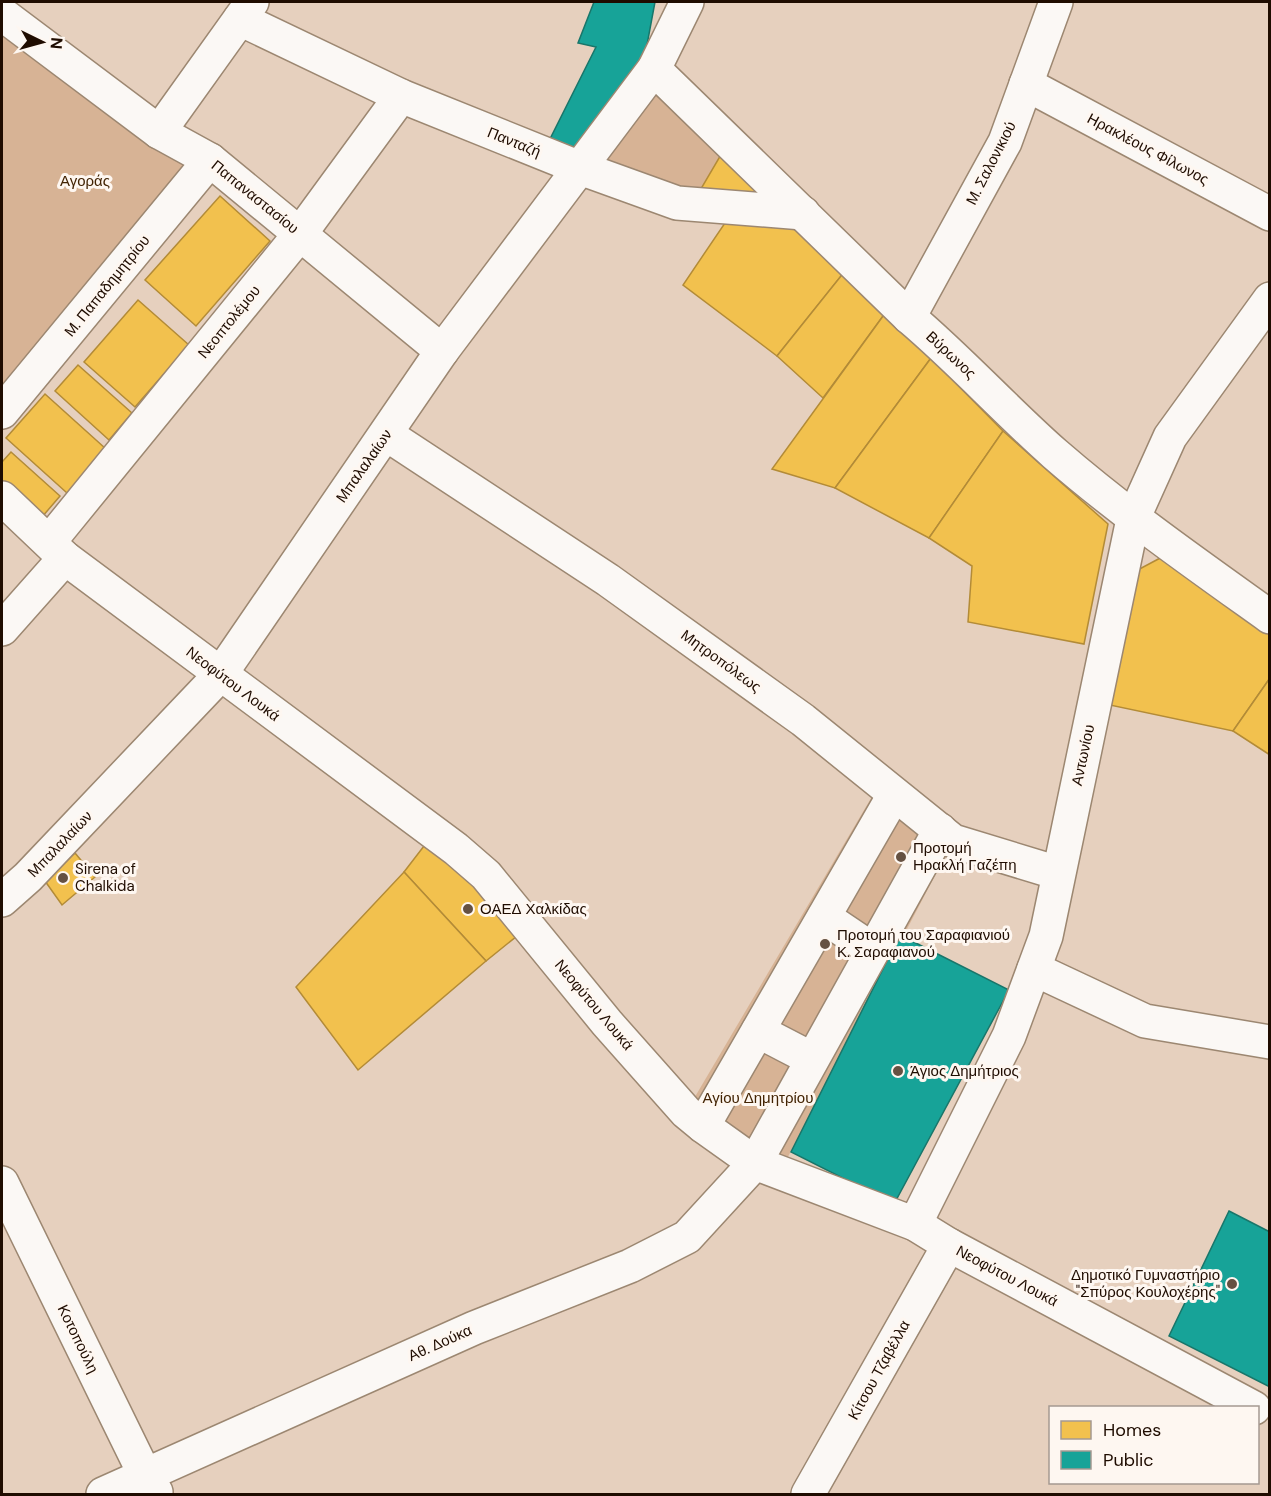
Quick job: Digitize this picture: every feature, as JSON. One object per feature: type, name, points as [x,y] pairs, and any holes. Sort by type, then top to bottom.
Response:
[{"type":"street","name":"Μπαλαλαίων","points":[[2,900],[28,877],[219,675],[442,351],[654,69],[687,2]]},
{"type":"street","name":"Μ. Σαλονικιού","points":[[909,317],[1005,142],[1056,2]]},
{"type":"street","name":"Πανταζή","points":[[246,10],[401,96],[580,168],[677,203],[803,213]]},
{"type":"street","points":[[159,132],[246,10]]},
{"type":"street","name":"Παπαναστασίου","points":[[2,14],[159,132],[210,160],[442,351]]},
{"type":"street","name":"Βύρωνος","points":[[654,69],[909,317],[942,345],[1054,453],[1133,519],[1269,617]]},
{"type":"street","name":"Ηρακλέους Φίλωνος","points":[[1026,84],[1269,214]]},
{"type":"street","name":"Νεοπτολέμου","points":[[2,629],[57,550],[300,234],[401,96]]},
{"type":"street","name":"Μ. Παπαδημητρίου","points":[[2,412],[210,160]]},
{"type":"street","name":"Αντωνίου","points":[[915,1224],[1009,1036],[1046,936],[1133,519],[1170,437],[1269,299]]},
{"type":"street","name":"Μητροπόλεως","points":[[386,434],[608,580],[803,720],[953,841],[1059,873]]},
{"type":"street","name":"Νεοφύτου Λουκά","points":[[2,498],[57,550],[219,675],[456,849],[486,875],[607,1023],[686,1112],[703,1126],[755,1163],[915,1224],[949,1245],[1252,1406]]},
{"type":"street","points":[[703,1126],[894,795]]},
{"type":"street","name":"Αθ. Δούκα","points":[[103,1494],[151,1485],[474,1328],[630,1266],[687,1238],[755,1163],[939,830]]},
{"type":"street","points":[[824,917],[873,950]]},
{"type":"street","points":[[1034,969],[1145,1021],[1269,1042]]},
{"type":"street","points":[[758,1031],[812,1059]]},
{"type":"street","name":"Κοτοπούλη","points":[[2,1183],[151,1485]]},
{"type":"street","name":"Κίτσου Τζαβέλλα","points":[[808,1494],[949,1245]]},
{"type":"green space","name":"Αγοράς","points":[[2,14],[210,160],[2,411]]},
{"type":"green space","points":[[654,69],[729,141],[692,204],[580,168]]},
{"type":"green space","name":"Αγίου Δημητρίου","points":[[880,783],[953,841],[780,1172],[686,1112]]},
{"type":"building: Homes","points":[[729,141],[803,213],[692,204]]},
{"type":"building: Homes","points":[[220,196],[270,241],[196,326],[145,280]]},
{"type":"building: Homes","points":[[727,220],[799,225],[845,271],[777,356],[683,285]]},
{"type":"building: Homes","points":[[845,271],[886,312],[823,398],[777,356]]},
{"type":"building: Homes","points":[[138,300],[189,345],[135,407],[84,362]]},
{"type":"building: Homes","points":[[886,312],[931,358],[835,488],[772,469]]},
{"type":"building: Homes","points":[[931,358],[1003,431],[929,538],[835,488]]},
{"type":"building: Homes","points":[[78,365],[132,413],[109,440],[55,391]]},
{"type":"building: Homes","points":[[45,394],[106,449],[67,493],[6,438]]},
{"type":"building: Homes","points":[[1003,431],[1108,524],[1084,644],[968,622],[972,566],[929,538]]},
{"type":"building: Homes","points":[[11,452],[60,496],[36,524],[2,493],[2,462]]},
{"type":"building: Homes","points":[[1164,556],[1270,635],[1270,678],[1233,731],[1105,704],[1132,573]]},
{"type":"building: Homes","points":[[1270,678],[1270,755],[1233,731]]},
{"type":"building: Homes","name":"ΟΑΕΔ Χαλκίδας","points":[[424,846],[481,882],[517,936],[486,961],[404,872]]},
{"type":"building: Homes","points":[[75,853],[95,877],[62,905],[45,881]]},
{"type":"building: Homes","points":[[404,872],[486,961],[358,1070],[296,987]]},
{"type":"building: Public","points":[[594,2],[655,2],[644,61],[576,156],[548,143],[596,47],[578,43]]},
{"type":"building: Public","name":"Άγιος Δημήτριος","points":[[900,935],[1009,990],[894,1204],[791,1152]]},
{"type":"building: Public","name":"Δημοτικό Γυμναστήριο \"Σπύρος Κουλοχέρης\"","points":[[1229,1211],[1270,1232],[1270,1387],[1169,1336]]},
{"type":"place","name":"Προτομή Ηρακλή Γαζέπη","points":[[901,857]]},
{"type":"place","name":"Sirena of Chalkida","points":[[63,878]]},
{"type":"place","name":"ΟΑΕΔ Χαλκίδας","points":[[468,909]]},
{"type":"place","name":"Προτομή του Σαραφιανιού Κ. Σαραφιανού","points":[[825,944]]},
{"type":"place","name":"Άγιος Δημήτριος","points":[[898,1071]]},
{"type":"place","name":"Δημοτικό Γυμναστήριο \"Σπύρος Κουλοχέρης\"","points":[[1232,1284]]}]
